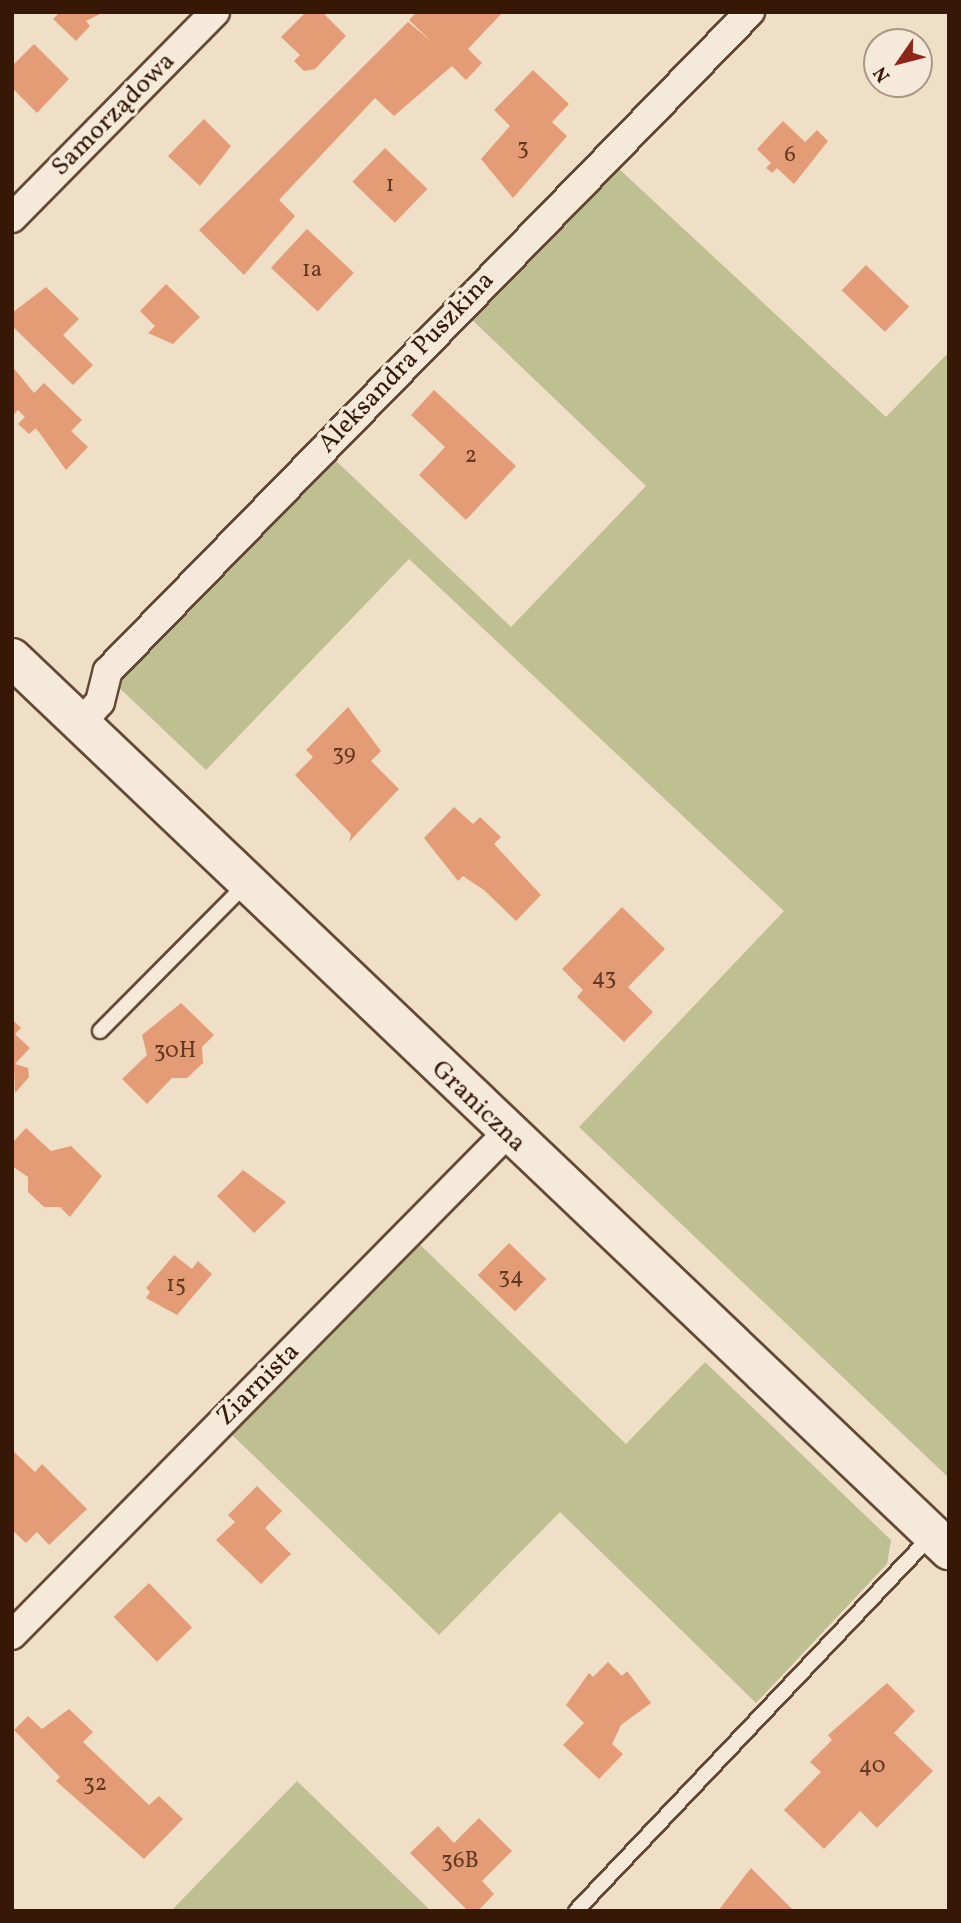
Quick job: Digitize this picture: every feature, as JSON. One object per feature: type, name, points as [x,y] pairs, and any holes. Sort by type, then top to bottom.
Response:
[{"type":"street","name":"Samorządowa","points":[[12,218],[215,12]]},
{"type":"street","name":"Aleksandra Puszkina","points":[[81,723],[100,702],[108,671],[750,12]]},
{"type":"street","name":"Graniczna","points":[[12,658],[506,1134],[940,1543]]},
{"type":"street","name":"Ziarnista","points":[[12,1635],[506,1134]]},
{"type":"lane","points":[[100,1031],[246,884]]},
{"type":"lane","points":[[576,1911],[940,1543]]},
{"type":"green space","points":[[617,167],[886,417],[949,352],[949,1478],[579,1127],[784,911],[409,559],[206,770],[111,680],[333,458],[511,627],[646,486],[468,316]]},
{"type":"green space","points":[[411,1236],[626,1444],[705,1362],[891,1540],[887,1564],[756,1703],[560,1512],[439,1635],[225,1428]]},
{"type":"green space","points":[[297,1781],[431,1911],[171,1911]]},
{"type":"building","points":[[60,12],[104,12],[86,21],[90,26],[76,41],[53,19]]},
{"type":"building","points":[[306,12],[322,12],[346,36],[315,69],[304,71],[294,61],[300,55],[281,37]]},
{"type":"building","points":[[417,12],[503,12],[468,49],[482,63],[466,80],[452,66],[394,116],[375,98],[279,200],[295,216],[244,275],[199,230],[408,22],[431,41],[409,20]]},
{"type":"building","points":[[34,44],[69,79],[37,113],[12,88],[12,66]]},
{"type":"building","points":[[533,70],[569,104],[552,122],[567,136],[513,198],[481,159],[510,126],[494,110]]},
{"type":"building","points":[[204,119],[231,146],[200,186],[168,156]]},
{"type":"building","points":[[783,121],[805,142],[817,130],[828,141],[794,184],[777,168],[772,173],[766,168],[771,163],[757,149]]},
{"type":"building","points":[[385,148],[427,189],[395,223],[352,182]]},
{"type":"building","points":[[307,229],[354,273],[318,311],[271,268]]},
{"type":"building","points":[[866,265],[909,307],[885,332],[842,290]]},
{"type":"building","points":[[166,284],[200,317],[173,344],[148,333],[155,326],[140,311]]},
{"type":"building","points":[[46,287],[79,319],[63,335],[93,365],[73,385],[12,326],[12,313]]},
{"type":"building","points":[[12,366],[34,393],[44,383],[82,420],[71,431],[88,447],[66,470],[36,428],[29,434],[18,424],[25,417],[18,410],[12,416]]},
{"type":"building","points":[[434,390],[516,466],[466,520],[419,475],[445,447],[411,415]]},
{"type":"building","points":[[348,707],[381,751],[371,761],[399,789],[349,842],[351,834],[295,775],[313,757],[306,750]]},
{"type":"building","points":[[454,807],[473,824],[480,817],[501,837],[494,844],[541,895],[516,921],[484,890],[463,876],[458,881],[424,838]]},
{"type":"building","points":[[622,907],[665,949],[628,987],[653,1012],[624,1042],[577,997],[583,990],[562,969]]},
{"type":"building","points":[[181,1003],[214,1035],[202,1047],[203,1063],[187,1078],[172,1078],[147,1104],[122,1079],[147,1055],[142,1035]]},
{"type":"building","points":[[12,1019],[21,1028],[15,1034],[30,1048],[15,1064],[28,1068],[29,1077],[15,1093]]},
{"type":"building","points":[[26,1128],[51,1151],[71,1146],[102,1176],[70,1217],[60,1207],[44,1207],[28,1192],[28,1177],[12,1166],[12,1143]]},
{"type":"building","points":[[243,1170],[286,1202],[254,1233],[217,1196]]},
{"type":"building","points":[[509,1243],[546,1279],[515,1311],[478,1275]]},
{"type":"building","points":[[174,1255],[192,1269],[198,1261],[212,1274],[177,1315],[146,1298],[150,1292],[146,1288]]},
{"type":"building","points":[[12,1450],[35,1472],[42,1464],[87,1509],[49,1545],[37,1532],[26,1543],[12,1530]]},
{"type":"building","points":[[257,1486],[282,1511],[265,1528],[291,1554],[261,1584],[216,1540],[235,1522],[228,1515]]},
{"type":"building","points":[[149,1583],[192,1628],[157,1662],[114,1617]]},
{"type":"building","points":[[608,1662],[622,1676],[627,1671],[651,1703],[621,1725],[612,1744],[623,1754],[599,1779],[563,1745],[584,1723],[566,1705],[589,1673],[593,1677]]},
{"type":"building","points":[[887,1683],[915,1711],[894,1733],[933,1771],[877,1828],[860,1811],[824,1849],[784,1810],[821,1772],[810,1762],[832,1740],[828,1735]]},
{"type":"building","points":[[69,1709],[93,1732],[83,1742],[149,1805],[159,1796],[183,1819],[144,1859],[56,1781],[60,1777],[14,1730],[28,1716],[42,1729]]},
{"type":"building","points":[[479,1818],[512,1851],[482,1881],[494,1894],[478,1911],[468,1911],[410,1853],[438,1826],[454,1843]]},
{"type":"building","points":[[751,1868],[792,1909],[791,1911],[718,1911]]}]
